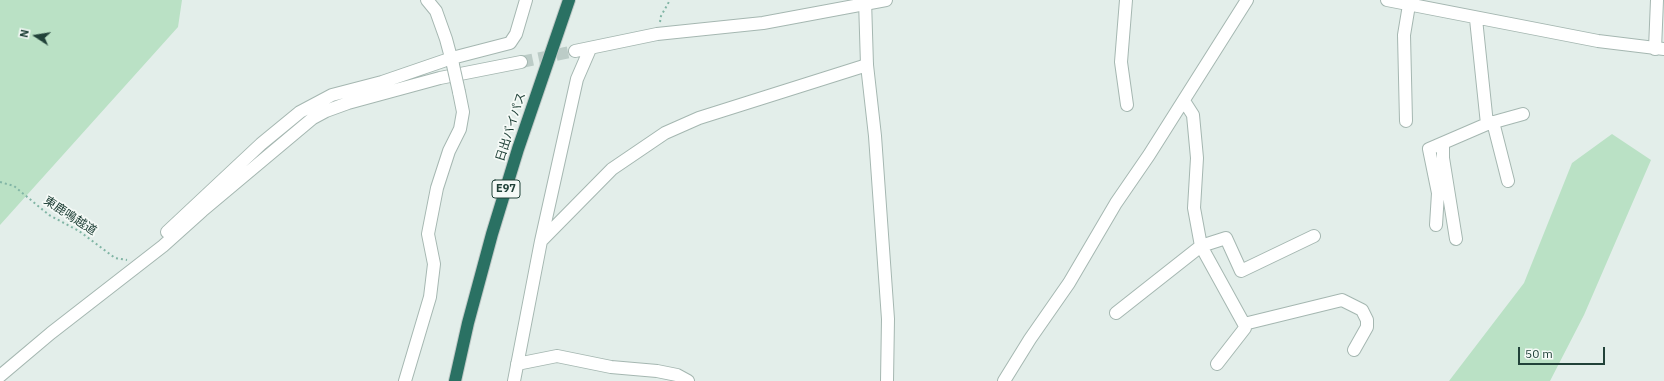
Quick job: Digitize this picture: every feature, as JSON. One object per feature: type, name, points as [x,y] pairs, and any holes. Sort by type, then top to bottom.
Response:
[{"type":"highway","name":"日出バイパス","points":[[455,381],[468,323],[492,234],[518,149],[568,0]]},
{"type":"street","points":[[404,381],[430,297],[434,264],[428,234],[437,188],[449,151],[460,129],[464,112],[453,61],[436,11],[427,0]]},
{"type":"street","points":[[133,265],[194,204],[261,144],[300,112],[332,95],[382,82],[510,43],[516,34],[526,0]]},
{"type":"street","points":[[575,51],[657,34],[763,23],[865,2],[886,0]]},
{"type":"street","points":[[1126,0],[1121,62],[1126,105]]},
{"type":"street","points":[[1004,381],[1030,339],[1069,283],[1116,203],[1184,101],[1247,0]]},
{"type":"street","points":[[1387,0],[1476,19],[1598,41],[1659,49],[1657,0]]},
{"type":"street","points":[[865,2],[867,65],[875,136],[888,319],[887,381]]},
{"type":"street","points":[[1406,121],[1404,35],[1409,5]]},
{"type":"street","points":[[1476,19],[1490,123],[1508,181]]},
{"type":"street","points":[[514,381],[541,240],[577,80],[590,49]]},
{"type":"street","points":[[0,376],[313,118],[326,111],[440,78],[521,62]]},
{"type":"street","points":[[541,240],[612,169],[665,133],[699,118],[867,65]]},
{"type":"street","points":[[1184,101],[1193,115],[1197,158],[1194,208],[1201,246],[1245,328],[1217,364]]},
{"type":"street","points":[[1436,225],[1438,193],[1429,149],[1490,123],[1523,114]]},
{"type":"street","points":[[1443,143],[1443,158],[1456,239]]},
{"type":"street","points":[[1116,313],[1201,246],[1226,238],[1241,271],[1314,236]]},
{"type":"street","points":[[1244,324],[1342,300],[1362,310],[1367,320],[1367,327],[1354,350]]},
{"type":"street","points":[[517,364],[557,356],[611,367],[657,371],[677,375],[688,381]]},
{"type":"path","points":[[657,34],[661,16],[670,0]]},
{"type":"path","name":"東鹿鳴越道","points":[[0,182],[14,186],[49,215],[79,231],[115,258],[133,265]]},
{"type":"green space","points":[[0,0],[182,0],[178,27],[0,225]]},
{"type":"green space","points":[[1612,134],[1651,160],[1584,315],[1550,381],[1449,381],[1524,283],[1572,163]]},
{"type":"tunnel","points":[[521,62],[575,51]]}]
